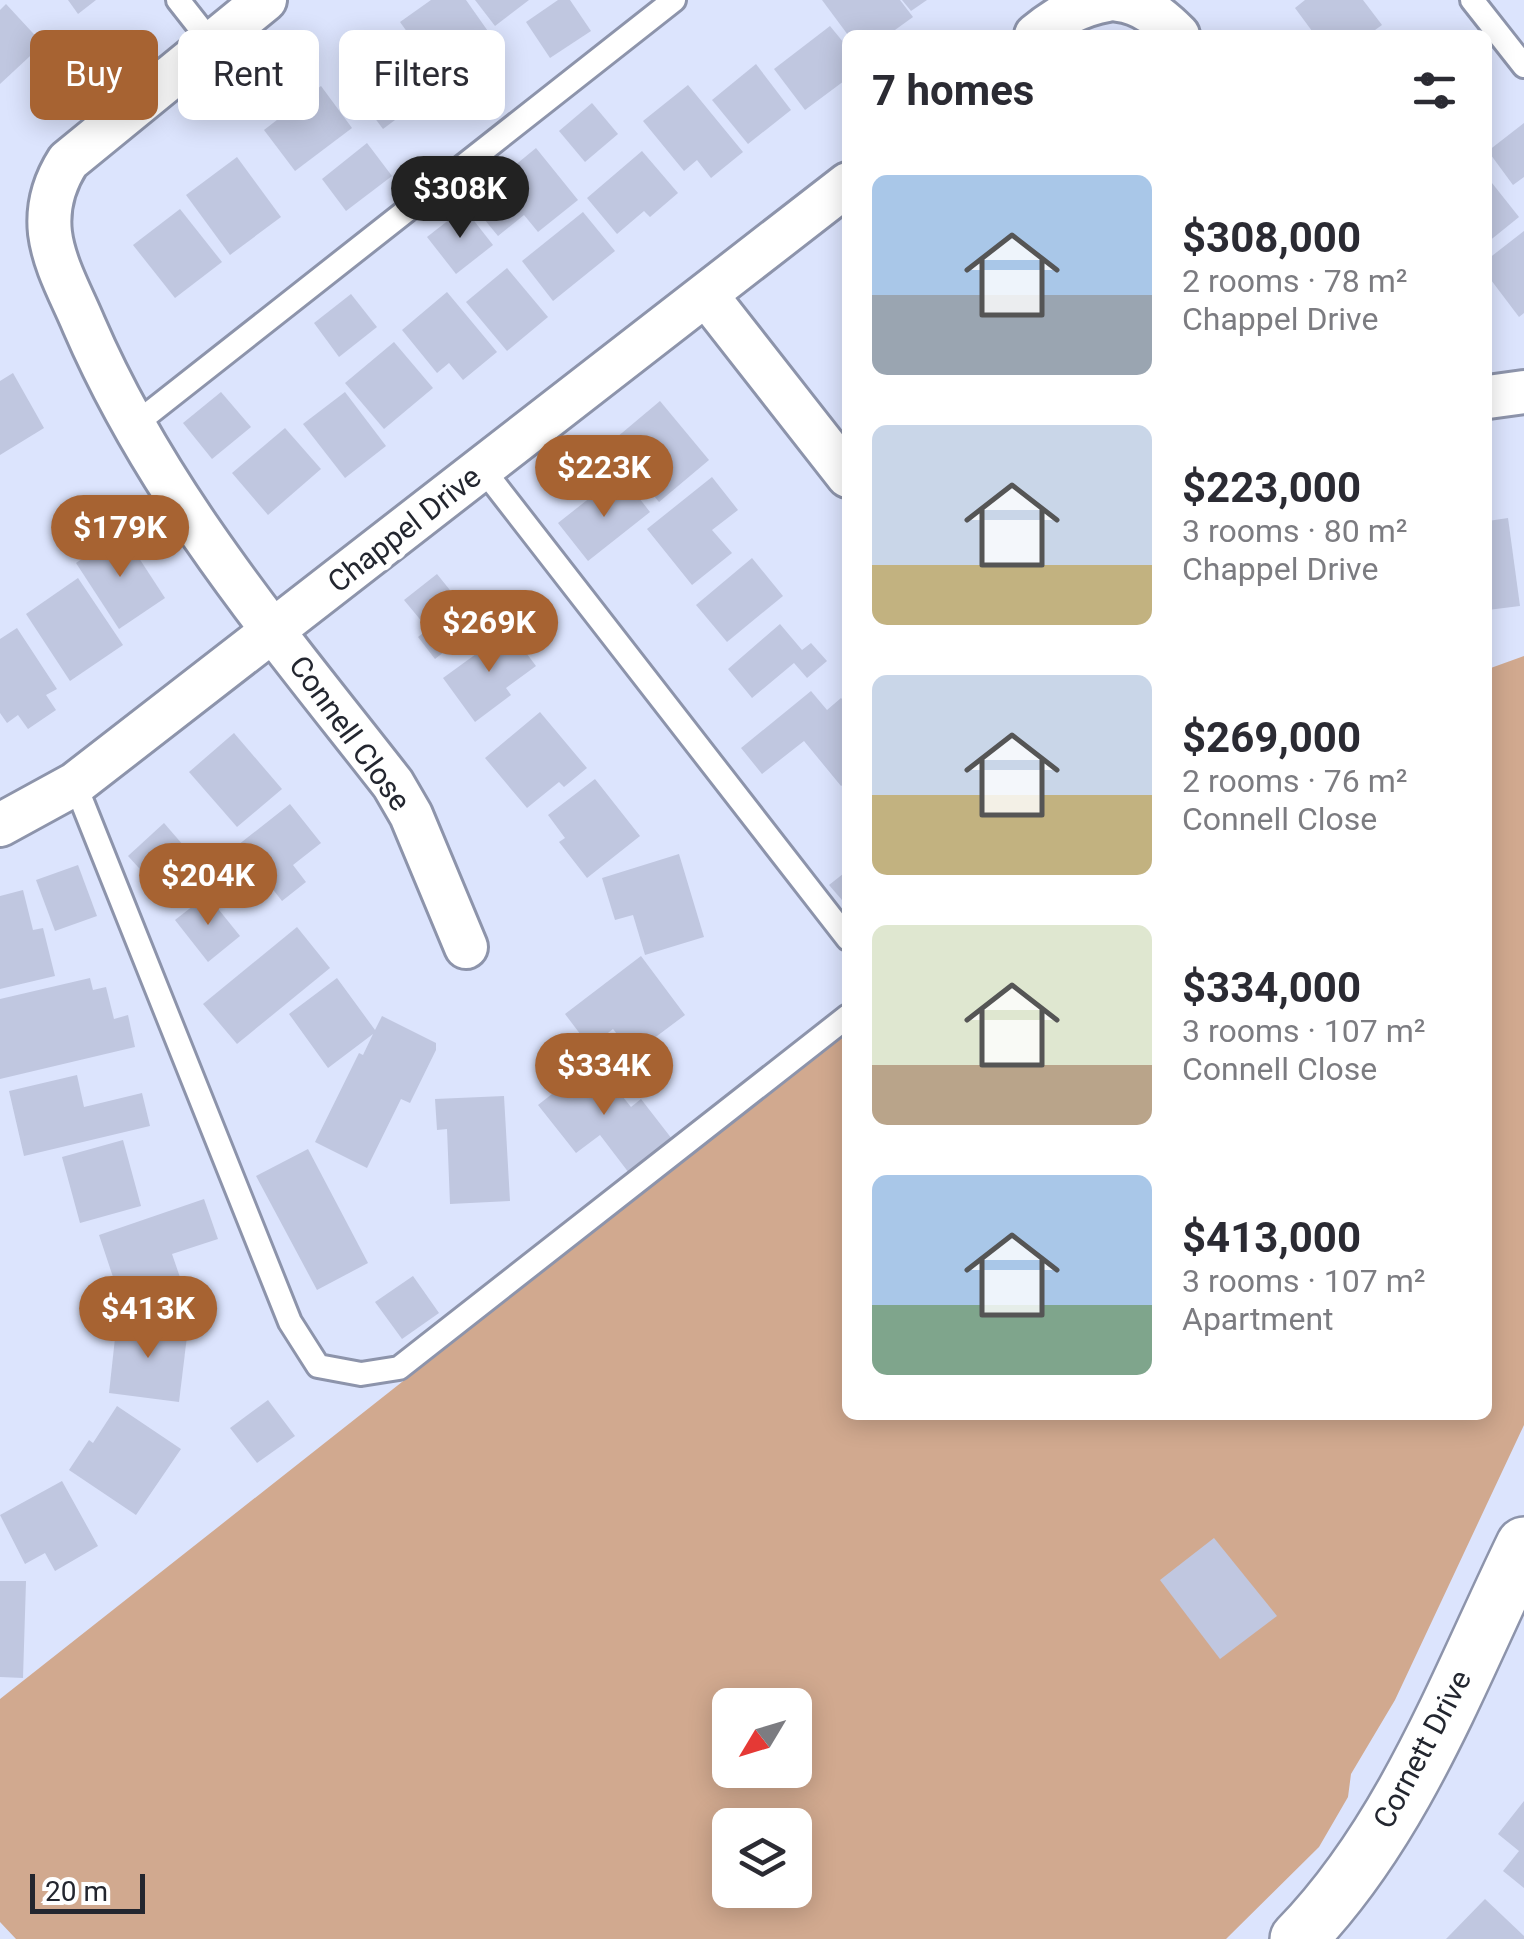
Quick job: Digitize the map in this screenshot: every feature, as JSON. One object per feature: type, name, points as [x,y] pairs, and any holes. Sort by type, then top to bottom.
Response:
[{"type":"street","name":"Connell Close","points":[[226,30],[265,0]]},
{"type":"street","points":[[1043,30],[1068,12],[1107,0]]},
{"type":"street","points":[[1118,0],[1138,4],[1173,30]]},
{"type":"street","name":"Connell Close","points":[[178,69],[82,146],[58,178],[51,198],[50,236],[58,264],[108,379],[199,533],[394,784],[412,816],[466,947]]},
{"type":"street","name":"Chappel Drive","points":[[0,825],[75,784],[842,189]]},
{"type":"street","points":[[706,296],[842,468]]},
{"type":"street","points":[[1492,396],[1524,392]]},
{"type":"street","name":"Cornett Drive","points":[[1298,1939],[1336,1894],[1394,1807],[1511,1605],[1524,1545]]},
{"type":"lane","points":[[178,0],[202,30]]},
{"type":"lane","points":[[133,426],[674,0]]},
{"type":"lane","points":[[1472,0],[1524,66]]},
{"type":"lane","points":[[482,468],[842,931]]},
{"type":"lane","points":[[75,784],[290,1322],[318,1366],[361,1374],[399,1368],[842,1021]]},
{"type":"shaded area","points":[[1524,656],[1524,1425],[1395,1700],[1351,1774],[1348,1797],[1319,1847],[1226,1939],[16,1939],[0,1922],[0,1699],[842,1035],[842,1420],[1492,1420],[1492,668]]},
{"type":"building","points":[[68,0],[96,0],[78,14]]},
{"type":"building","points":[[431,0],[466,0],[487,30],[406,30],[400,22]]},
{"type":"building","points":[[475,0],[529,0],[495,26]]},
{"type":"building","points":[[558,0],[570,0],[591,31],[550,58],[526,22]]},
{"type":"building","points":[[822,0],[900,0],[913,17],[895,30],[844,30]]},
{"type":"building","points":[[902,0],[927,0],[911,11]]},
{"type":"building","points":[[1305,0],[1363,0],[1382,25],[1375,30],[1311,30],[1295,8]]},
{"type":"building","points":[[6,4],[30,30],[30,56],[0,84],[0,10]]},
{"type":"building","points":[[830,26],[842,41],[842,82],[805,110],[774,69]]},
{"type":"building","points":[[756,64],[791,110],[748,144],[712,100]]},
{"type":"building","points":[[688,85],[743,152],[711,178],[697,160],[684,171],[643,121]]},
{"type":"building","points":[[319,88],[339,110],[339,120],[346,120],[352,128],[295,171],[264,130],[277,120],[319,120]]},
{"type":"building","points":[[592,103],[618,134],[585,162],[559,131]]},
{"type":"building","points":[[376,120],[395,120],[383,129]]},
{"type":"building","points":[[1524,123],[1524,177],[1513,185],[1492,156],[1492,148]]},
{"type":"building","points":[[367,143],[392,176],[346,211],[322,179]]},
{"type":"building","points":[[536,148],[578,200],[538,232],[524,215],[498,236],[470,202]]},
{"type":"building","points":[[642,151],[678,193],[650,217],[644,211],[617,234],[587,198]]},
{"type":"building","points":[[237,157],[281,217],[230,255],[186,195]]},
{"type":"building","points":[[1492,183],[1519,217],[1492,239]]},
{"type":"building","points":[[464,208],[493,245],[456,274],[427,237]]},
{"type":"building","points":[[180,209],[222,262],[175,298],[133,245]]},
{"type":"building","points":[[583,212],[615,251],[553,301],[522,261]]},
{"type":"building","points":[[1524,231],[1524,313],[1519,317],[1492,281],[1492,256]]},
{"type":"building","points":[[507,268],[548,317],[507,351],[466,302]]},
{"type":"building","points":[[447,292],[497,352],[463,380],[449,363],[437,373],[402,330]]},
{"type":"building","points":[[351,294],[377,327],[339,357],[314,323]]},
{"type":"building","points":[[394,342],[433,388],[384,429],[345,383]]},
{"type":"building","points":[[13,373],[44,428],[0,455],[0,381]]},
{"type":"building","points":[[221,392],[251,427],[212,459],[183,423]]},
{"type":"building","points":[[345,392],[386,446],[345,478],[303,424]]},
{"type":"building","points":[[660,401],[709,460],[659,502],[610,443]]},
{"type":"building","points":[[285,428],[321,469],[268,515],[232,473]]},
{"type":"building","points":[[712,477],[738,510],[712,530],[732,553],[692,585],[647,529]]},
{"type":"building","points":[[625,480],[650,512],[588,561],[558,523],[596,493],[601,499]]},
{"type":"building","points":[[1508,518],[1520,606],[1492,610],[1492,520]]},
{"type":"building","points":[[122,532],[165,598],[119,629],[76,563]]},
{"type":"building","points":[[752,558],[783,596],[727,642],[696,605]]},
{"type":"building","points":[[437,574],[478,625],[435,659],[418,637],[428,629],[404,600]]},
{"type":"building","points":[[78,578],[123,645],[70,681],[26,614]]},
{"type":"building","points":[[780,624],[802,650],[811,643],[827,661],[807,678],[794,663],[752,698],[728,669]]},
{"type":"building","points":[[17,628],[57,689],[46,695],[56,710],[28,729],[18,715],[7,723],[0,713],[0,639]]},
{"type":"building","points":[[509,630],[536,666],[506,688],[511,695],[475,722],[443,678]]},
{"type":"building","points":[[811,691],[827,710],[842,699],[841,786],[804,741],[762,774],[741,748]]},
{"type":"building","points":[[540,712],[587,768],[564,787],[559,782],[527,808],[485,758]]},
{"type":"building","points":[[234,733],[282,789],[237,827],[189,772]]},
{"type":"building","points":[[595,779],[640,836],[587,878],[559,842],[565,838],[548,815]]},
{"type":"building","points":[[290,804],[321,843],[293,865],[306,882],[282,901],[238,845]]},
{"type":"building","points":[[164,823],[196,860],[160,891],[128,856]]},
{"type":"building","points":[[679,854],[704,937],[645,955],[633,915],[615,920],[602,878]]},
{"type":"building","points":[[78,865],[97,916],[55,931],[36,880]]},
{"type":"building","points":[[842,875],[842,900],[829,885]]},
{"type":"building","points":[[23,890],[33,930],[43,928],[55,976],[0,989],[0,896]]},
{"type":"building","points":[[207,895],[240,936],[208,962],[175,920]]},
{"type":"building","points":[[297,927],[330,968],[237,1044],[203,1004]]},
{"type":"building","points":[[641,956],[685,1015],[633,1054],[613,1029],[590,1047],[565,1014]]},
{"type":"building","points":[[90,978],[93,990],[106,987],[114,1019],[128,1015],[135,1047],[0,1079],[0,999]]},
{"type":"building","points":[[337,978],[375,1030],[382,1016],[436,1043],[410,1103],[401,1099],[367,1168],[315,1142],[359,1053],[363,1055],[373,1034],[328,1068],[289,1014]]},
{"type":"building","points":[[594,1061],[631,1107],[641,1099],[672,1139],[629,1173],[600,1135],[576,1153],[538,1105]]},
{"type":"building","points":[[77,1075],[84,1107],[142,1093],[150,1126],[24,1156],[9,1091]]},
{"type":"building","points":[[504,1096],[510,1201],[450,1204],[447,1129],[437,1130],[435,1099]]},
{"type":"building","points":[[123,1140],[141,1206],[80,1223],[62,1157]]},
{"type":"building","points":[[308,1149],[368,1263],[317,1290],[256,1176]]},
{"type":"building","points":[[204,1199],[218,1239],[172,1254],[182,1283],[122,1304],[99,1235]]},
{"type":"building","points":[[413,1276],[439,1313],[402,1339],[375,1302]]},
{"type":"building","points":[[117,1320],[188,1328],[179,1402],[109,1393]]},
{"type":"building","points":[[268,1400],[295,1436],[257,1463],[230,1428]]},
{"type":"building","points":[[117,1406],[181,1449],[136,1515],[69,1470]]},
{"type":"building","points":[[62,1481],[98,1546],[55,1571],[45,1553],[25,1564],[0,1515]]},
{"type":"building","points":[[1214,1538],[1277,1616],[1220,1659],[1160,1580]]},
{"type":"building","points":[[0,1581],[26,1581],[23,1678],[0,1677]]},
{"type":"building","points":[[1524,1801],[1524,1888],[1503,1871],[1519,1851],[1498,1834]]},
{"type":"building","points":[[1485,1899],[1524,1939],[1446,1939]]}]
